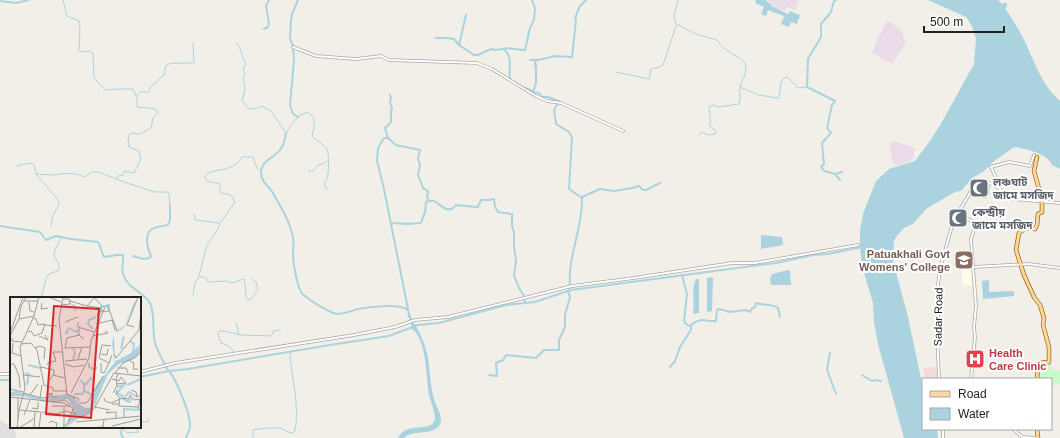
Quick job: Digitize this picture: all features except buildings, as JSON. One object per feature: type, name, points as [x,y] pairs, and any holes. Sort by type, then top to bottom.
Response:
[{"type":"main road","points":[[1036,156],[1034,172],[1042,201],[1042,212],[1038,214],[1036,228],[1024,228],[1023,231],[1018,234],[1016,250],[1030,290],[1041,309],[1044,318],[1043,326],[1049,347],[1048,362],[1037,363],[1037,378]]},
{"type":"street","points":[[293,47],[312,55],[346,59],[364,59],[381,56],[389,60],[477,63],[492,69],[536,96],[547,101],[561,103],[623,131]]},
{"type":"street","points":[[988,184],[987,193],[985,196],[970,192],[976,184],[988,184],[997,180],[991,167],[992,166],[1010,162],[1030,166],[1036,156]]},
{"type":"street","points":[[993,182],[997,188],[1010,195],[1013,199],[1060,203]]},
{"type":"street","name":"Sadar Road","points":[[939,378],[937,330],[939,272],[953,222],[970,192]]},
{"type":"street","points":[[957,216],[970,220],[975,224],[971,240],[976,306],[971,378]]},
{"type":"street","points":[[141,372],[168,364],[341,337],[390,328],[415,320],[448,317],[568,286],[634,278],[732,263],[755,263],[858,245]]},
{"type":"street","points":[[973,267],[1032,264],[1060,268]]},
{"type":"street","points":[[1014,430],[1022,437],[1037,438]]},
{"type":"shaded area","points":[[768,0],[799,0],[795,10],[787,7],[785,11],[778,9],[778,7],[773,5],[773,3],[768,2]]},
{"type":"shaded area","points":[[887,21],[892,23],[902,32],[906,43],[892,64],[872,53]]},
{"type":"shaded area","points":[[894,141],[914,148],[913,159],[899,165],[894,164],[892,161],[889,144]]},
{"type":"shaded area","points":[[971,252],[973,285],[963,285],[962,270],[971,268],[959,269],[958,253]]},
{"type":"shaded area","points":[[938,367],[939,378],[925,378],[923,368]]},
{"type":"shaded area","points":[[0,420],[15,430],[16,438],[0,438]]},
{"type":"green space","points":[[1039,364],[1051,364],[1051,369],[1060,371],[1060,384],[1052,385],[1052,378],[1039,378]]},
{"type":"water","points":[[756,0],[767,0],[767,2],[772,4],[771,6],[788,14],[790,11],[800,15],[797,24],[791,22],[789,27],[781,24],[784,16],[768,10],[766,16],[761,14],[764,7],[755,3]]},
{"type":"water","points":[[928,0],[998,0],[1002,4],[1007,3],[1007,7],[1005,8],[1022,36],[1040,75],[1049,89],[1060,101],[1060,169],[1052,165],[1046,157],[1030,150],[1014,147],[993,162],[983,172],[972,178],[962,190],[953,193],[926,209],[913,224],[904,228],[896,237],[894,241],[893,261],[908,317],[922,383],[922,430],[937,430],[938,438],[904,438],[878,344],[874,322],[873,303],[862,266],[860,231],[863,214],[876,181],[889,169],[915,161],[942,122],[974,64],[976,39],[972,26],[966,17]]},
{"type":"water","points":[[761,235],[782,237],[783,245],[761,249]]},
{"type":"water","points":[[788,270],[790,271],[791,285],[771,285],[770,279],[772,274]]},
{"type":"water","points":[[707,278],[713,278],[712,311],[707,312]]},
{"type":"water","points":[[696,279],[699,279],[699,313],[693,314],[694,287]]},
{"type":"water","points":[[989,280],[989,292],[1012,291],[1014,292],[1014,296],[983,299],[982,281]]},
{"type":"water","points":[[415,324],[428,356],[432,393],[440,413],[441,421],[438,427],[434,430],[408,435],[404,438],[398,438],[407,430],[429,426],[435,419],[434,410],[429,395],[423,348],[416,332],[410,328]]},
{"type":"waterway","points":[[0,1],[16,3],[29,0]]},
{"type":"waterway","points":[[63,0],[67,16],[79,21],[79,50],[81,52],[89,51],[93,53],[94,78],[106,90],[133,89],[136,96],[140,92],[149,92],[150,87],[164,75],[166,65],[173,63],[194,62],[193,43]]},
{"type":"waterway","points":[[264,29],[268,27],[269,24],[266,5],[269,0]]},
{"type":"waterway","points":[[298,0],[291,20],[290,39],[293,46],[294,60],[290,105],[293,114],[298,117]]},
{"type":"waterway","points":[[503,49],[509,48],[525,50],[530,28],[534,20],[535,8],[532,0]]},
{"type":"waterway","points":[[530,60],[538,60],[555,56],[572,57],[575,18],[580,6],[586,0]]},
{"type":"waterway","points":[[678,0],[674,16],[676,24],[696,34],[717,40],[724,48],[740,58],[746,64],[745,75],[740,86]]},
{"type":"waterway","points":[[836,0],[834,1],[831,12],[821,24],[821,37],[808,59],[807,87],[835,101],[832,105],[827,128],[831,133],[822,143],[824,164],[821,167],[824,171],[835,174],[840,180]]},
{"type":"waterway","points":[[436,38],[454,39],[459,45],[466,15]]},
{"type":"waterway","points":[[616,72],[649,79],[651,69],[663,65],[676,26]]},
{"type":"waterway","points":[[236,43],[246,64],[243,69],[245,74],[243,79],[245,90],[242,100],[248,108],[255,109],[261,106],[271,111],[286,133],[295,120],[304,113],[308,112],[314,118],[312,136],[328,151],[328,176],[325,182],[325,187],[328,189]]},
{"type":"waterway","points":[[459,45],[474,55],[478,55],[491,49],[503,49],[510,59],[510,80]]},
{"type":"waterway","points":[[535,60],[536,70]]},
{"type":"waterway","points":[[536,70],[536,83],[533,92],[539,93],[542,97],[548,97],[559,101],[554,110],[556,124],[569,132],[572,137],[569,189],[582,198],[582,209],[571,265],[570,288]]},
{"type":"waterway","points":[[699,135],[702,132],[708,135],[715,134],[716,131],[710,126],[709,107],[713,105],[719,107],[739,104],[740,87],[759,95],[777,98],[779,98],[781,82],[784,78],[787,77],[798,88],[807,87]]},
{"type":"waterway","points":[[522,87],[533,91]]},
{"type":"waterway","points":[[388,138],[385,128],[391,122],[392,108],[390,103],[390,95]]},
{"type":"waterway","points":[[116,179],[118,176],[123,175],[124,171],[134,173],[141,159],[139,151],[129,147],[128,138],[130,134],[140,134],[151,128],[153,118],[158,113],[157,110],[137,107],[137,96]]},
{"type":"waterway","points":[[286,133],[284,142],[277,153],[263,165],[261,175],[263,181],[273,193],[286,216],[294,244],[294,268],[298,284],[303,295],[318,305],[337,314],[363,308],[391,306],[404,308],[408,310],[409,315]]},
{"type":"waterway","points":[[408,309],[377,161],[378,148],[384,138],[388,138],[396,145],[420,150],[418,158],[420,165],[418,175],[423,188],[428,191],[427,197],[429,201]]},
{"type":"waterway","points":[[252,279],[256,282],[258,290],[250,300],[245,297],[246,291],[244,279],[232,283],[227,281],[208,282],[206,278],[199,276],[207,245],[235,202],[231,195],[220,193],[220,184],[207,181],[205,177],[211,172],[233,166],[238,163],[242,157],[253,157],[259,170]]},
{"type":"waterway","points":[[308,171],[313,171],[318,165],[327,161]]},
{"type":"waterway","points":[[17,166],[30,163],[34,165],[36,174],[59,201],[52,218],[51,226]]},
{"type":"waterway","points":[[36,174],[52,175],[72,173],[84,177],[92,172],[98,172],[155,192],[169,193],[170,206]]},
{"type":"waterway","points":[[835,174],[842,172]]},
{"type":"waterway","points":[[582,197],[600,189],[614,191],[639,186],[643,190],[646,190],[660,183]]},
{"type":"waterway","points":[[391,223],[421,223],[425,212],[426,202],[430,201],[437,202],[445,208],[452,209],[456,205],[478,207],[481,200],[494,199],[495,207],[498,212],[512,214],[516,261],[514,275],[524,296],[525,303]]},
{"type":"waterway","points":[[133,256],[143,259],[151,256],[147,245],[149,231],[154,228],[168,225],[170,220],[170,206]]},
{"type":"waterway","points":[[194,214],[195,220],[219,223]]},
{"type":"waterway","points":[[0,226],[40,232],[46,240],[56,236],[98,242],[104,257],[123,255],[122,271],[125,279],[147,299],[152,307],[155,343],[164,363]]},
{"type":"waterway","points":[[41,297],[47,276],[58,271],[59,266],[54,252],[62,237]]},
{"type":"waterway","points":[[843,251],[862,247]]},
{"type":"waterway","points":[[166,367],[169,371],[188,369],[389,336],[418,325],[439,323],[506,305],[535,302],[571,290],[776,263],[813,255],[843,251]]},
{"type":"waterway","points":[[682,275],[687,294],[684,321],[691,327]]},
{"type":"waterway","points":[[193,295],[195,283],[199,277]]},
{"type":"waterway","points":[[489,375],[497,376],[496,363],[503,360],[506,355],[536,358],[544,350],[559,350],[559,340],[565,327],[565,315],[570,297],[568,291]]},
{"type":"waterway","points":[[755,307],[756,303],[776,306],[780,317]]},
{"type":"waterway","points":[[670,367],[675,361],[680,347],[691,330],[691,325],[695,322],[701,320],[716,321],[717,310],[719,309],[730,312],[746,310],[750,312],[752,308],[754,308]]},
{"type":"waterway","points":[[409,315],[414,328]]},
{"type":"waterway","points":[[236,323],[239,334]]},
{"type":"waterway","points":[[234,352],[229,346],[221,343],[218,334],[219,331],[241,335],[270,336],[272,335],[273,331],[280,330]]},
{"type":"waterway","points":[[253,438],[253,430],[281,428],[292,433],[295,431],[296,401],[290,352]]},
{"type":"waterway","points":[[830,353],[827,370],[836,394]]},
{"type":"waterway","points":[[164,363],[166,367]]},
{"type":"waterway","points":[[141,377],[169,371],[172,375],[186,406],[190,421],[190,428],[186,438]]},
{"type":"waterway","points":[[862,375],[872,381],[881,381]]},
{"type":"waterway","points":[[0,380],[10,380]]},
{"type":"waterway","points":[[141,422],[148,422],[148,419]]},
{"type":"waterway","points":[[122,428],[127,433],[139,432],[136,428]]},
{"type":"waterway","points":[[122,428],[121,434],[123,438]]},
{"type":"place","name":"লঞ্চঘাট জামে মসজিদ","points":[[979,188]]},
{"type":"place","name":"কেন্দ্রীয় জামে মসজিদ","points":[[958,218]]},
{"type":"place","name":"Patuakhali Govt Womens' College","points":[[964,260]]},
{"type":"place","name":"Health Care Clinic","points":[[975,359]]}]
